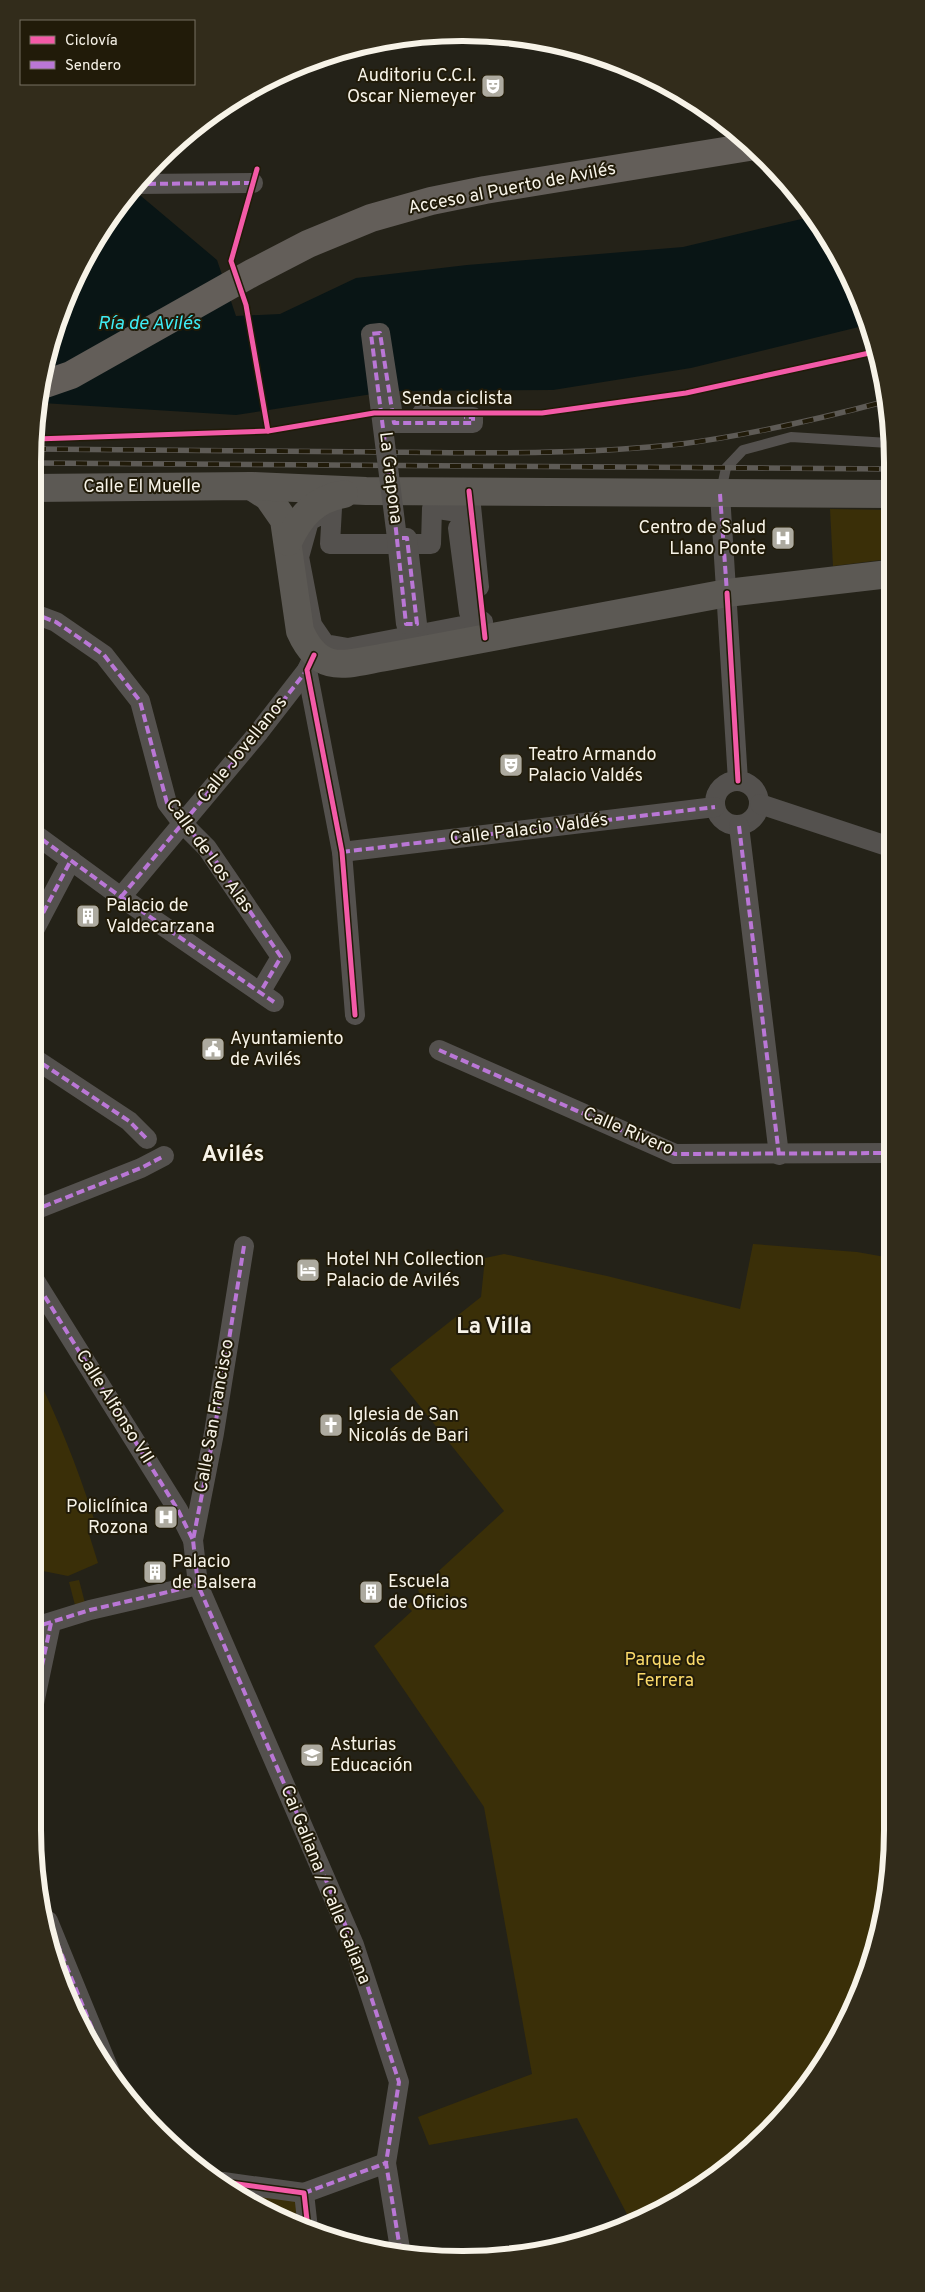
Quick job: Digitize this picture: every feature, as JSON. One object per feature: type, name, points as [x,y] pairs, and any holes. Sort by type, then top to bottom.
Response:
[{"type":"highway","name":"Acceso al Puerto de Avilés","points":[[49,383],[71,375],[252,273],[308,244],[371,218],[484,190],[742,148]]},
{"type":"main road","points":[[251,486],[268,497],[284,520],[300,631],[310,663],[325,661],[343,665],[484,630],[727,593],[884,575]]},
{"type":"main road","name":"Calle El Muelle","points":[[41,488],[251,486],[366,491]]},
{"type":"main road","points":[[288,542],[310,508],[316,504],[338,495],[366,491],[470,502],[720,494],[884,494]]},
{"type":"street","points":[[147,184],[253,183]]},
{"type":"street","name":"La Grapona","points":[[405,538],[418,624],[406,624],[371,334],[380,333],[394,423],[473,423],[473,417],[422,418],[422,413]]},
{"type":"street","points":[[720,494],[738,781]]},
{"type":"street","points":[[470,502],[484,630],[348,648],[325,644],[312,625],[300,557],[309,521],[332,508],[330,544],[431,544],[432,508],[470,502]]},
{"type":"street","name":"Calle de Los Alas","points":[[41,616],[56,622],[104,655],[140,700],[167,803],[183,824],[207,848],[281,957],[267,996],[121,897]]},
{"type":"street","points":[[310,663],[342,852],[355,1015]]},
{"type":"street","name":"Calle Jovellanos","points":[[121,897],[183,824],[310,663]]},
{"type":"street","points":[[738,781],[751,785],[756,791],[760,804],[756,816],[739,826],[724,821],[715,807],[718,791],[727,783],[738,781]]},
{"type":"street","points":[[760,804],[884,845]]},
{"type":"street","name":"Calle Palacio Valdés","points":[[342,852],[715,807]]},
{"type":"street","points":[[739,826],[779,1155]]},
{"type":"street","points":[[41,838],[121,897]]},
{"type":"street","points":[[41,917],[71,860]]},
{"type":"street","name":"Calle Rivero","points":[[439,1050],[675,1154],[884,1153]]},
{"type":"street","points":[[41,1063],[129,1121],[147,1139]]},
{"type":"street","points":[[41,1207],[141,1168],[164,1156]]},
{"type":"street","name":"Calle San Francisco","points":[[198,1585],[193,1540],[214,1433],[244,1246]]},
{"type":"street","name":"Calle Alfonso VII","points":[[41,1290],[178,1510],[193,1540]]},
{"type":"street","points":[[42,1625],[90,1610],[198,1585]]},
{"type":"street","name":"Cai Galiana / Calle Galiana","points":[[198,1585],[354,1945],[399,2082],[386,2163],[399,2246]]},
{"type":"street","points":[[58,1945],[93,2031]]},
{"type":"street","points":[[234,2183],[304,2193],[386,2163]]},
{"type":"street","points":[[304,2193],[307,2221]]},
{"type":"lane","points":[[720,494],[726,468],[743,450],[791,437],[883,443]]},
{"type":"green space","points":[[830,509],[884,510],[884,560],[833,566]]},
{"type":"green space","name":"Parque de Ferrera","points":[[753,1244],[857,1252],[884,1257],[884,1830],[880,1884],[876,1912],[869,1939],[852,1991],[827,2040],[797,2086],[760,2127],[719,2164],[697,2180],[628,2217],[577,2118],[429,2145],[418,2117],[532,2074],[484,1807],[374,1646],[412,1611],[407,1606],[420,1594],[418,1590],[504,1511],[390,1369],[481,1297],[485,1258],[504,1254],[607,1276],[740,1309]]},
{"type":"green space","points":[[41,1384],[81,1480],[94,1519],[88,1522],[88,1531],[98,1563],[68,1576],[41,1571]]},
{"type":"green space","points":[[79,1580],[85,1603],[75,1605],[69,1582]]},
{"type":"green space","points":[[234,2183],[304,2193],[307,2221],[276,2207]]},
{"type":"water","name":"Ría de Avilés","points":[[137,196],[141,196],[217,260],[236,316],[280,314],[356,278],[467,265],[683,247],[806,218],[840,276],[852,301],[861,327],[691,368],[553,390],[392,391],[236,415],[46,403],[56,353],[73,301],[112,228]]},
{"type":"railway","points":[[41,449],[495,453],[570,452],[644,448],[733,436],[879,403]]},
{"type":"railway","points":[[41,463],[884,469]]},
{"type":"marked path","points":[[147,184],[253,183]]},
{"type":"marked path","points":[[402,538],[407,538],[417,624],[406,624],[371,334],[380,333],[394,423],[473,423],[473,417],[464,417]]},
{"type":"marked path","points":[[720,494],[727,593]]},
{"type":"marked path","points":[[41,616],[56,622],[104,655],[140,701],[167,803],[183,824],[207,848],[281,957],[261,991]]},
{"type":"marked path","points":[[121,897],[259,732],[307,670]]},
{"type":"marked path","points":[[342,852],[715,807]]},
{"type":"marked path","points":[[739,826],[779,1155]]},
{"type":"marked path","points":[[41,839],[121,897],[274,1002]]},
{"type":"marked path","points":[[41,917],[71,860]]},
{"type":"marked path","points":[[439,1050],[675,1154],[884,1153]]},
{"type":"marked path","points":[[41,1063],[129,1121],[147,1139]]},
{"type":"marked path","points":[[41,1207],[141,1168],[164,1156]]},
{"type":"marked path","points":[[244,1246],[214,1433],[193,1540],[198,1585],[354,1945],[399,2082],[386,2163],[399,2246]]},
{"type":"marked path","points":[[41,1290],[178,1510],[193,1540]]},
{"type":"marked path","points":[[41,1625],[90,1610],[198,1585]]},
{"type":"marked path","points":[[41,1670],[51,1623]]},
{"type":"marked path","points":[[58,1945],[93,2031]]},
{"type":"marked path","points":[[304,2193],[386,2163]]},
{"type":"cycle path","points":[[257,169],[231,261],[246,305],[268,431]]},
{"type":"cycle path","name":"Senda ciclista","points":[[42,439],[268,431],[374,413],[542,413],[686,393],[869,353]]},
{"type":"cycle path","points":[[469,491],[485,638]]},
{"type":"cycle path","points":[[727,593],[738,781]]},
{"type":"cycle path","points":[[314,655],[307,670],[342,852],[355,1015]]},
{"type":"cycle path","points":[[234,2183],[304,2193],[307,2221]]},
{"type":"place","name":"Auditoriu C.C.I. Oscar Niemeyer","points":[[493,86]]},
{"type":"place","name":"Centro de Salud Llano Ponte","points":[[783,538]]},
{"type":"place","name":"Teatro Armando Palacio Valdés","points":[[511,765]]},
{"type":"place","name":"Palacio de Valdecarzana","points":[[88,916]]},
{"type":"place","name":"Ayuntamiento de Avilés","points":[[213,1049]]},
{"type":"place","name":"Hotel NH Collection Palacio de Avilés","points":[[308,1270]]},
{"type":"place","name":"Iglesia de San Nicolás de Bari","points":[[331,1425]]},
{"type":"place","name":"Policlínica Rozona","points":[[166,1517]]},
{"type":"place","name":"Palacio de Balsera","points":[[155,1572]]},
{"type":"place","name":"Escuela de Oficios","points":[[371,1592]]},
{"type":"place","name":"Asturias Educación","points":[[312,1755]]},
{"type":"district","name":"Avilés","points":[[233,1155]]},
{"type":"district","name":"La Villa","points":[[494,1327]]}]
